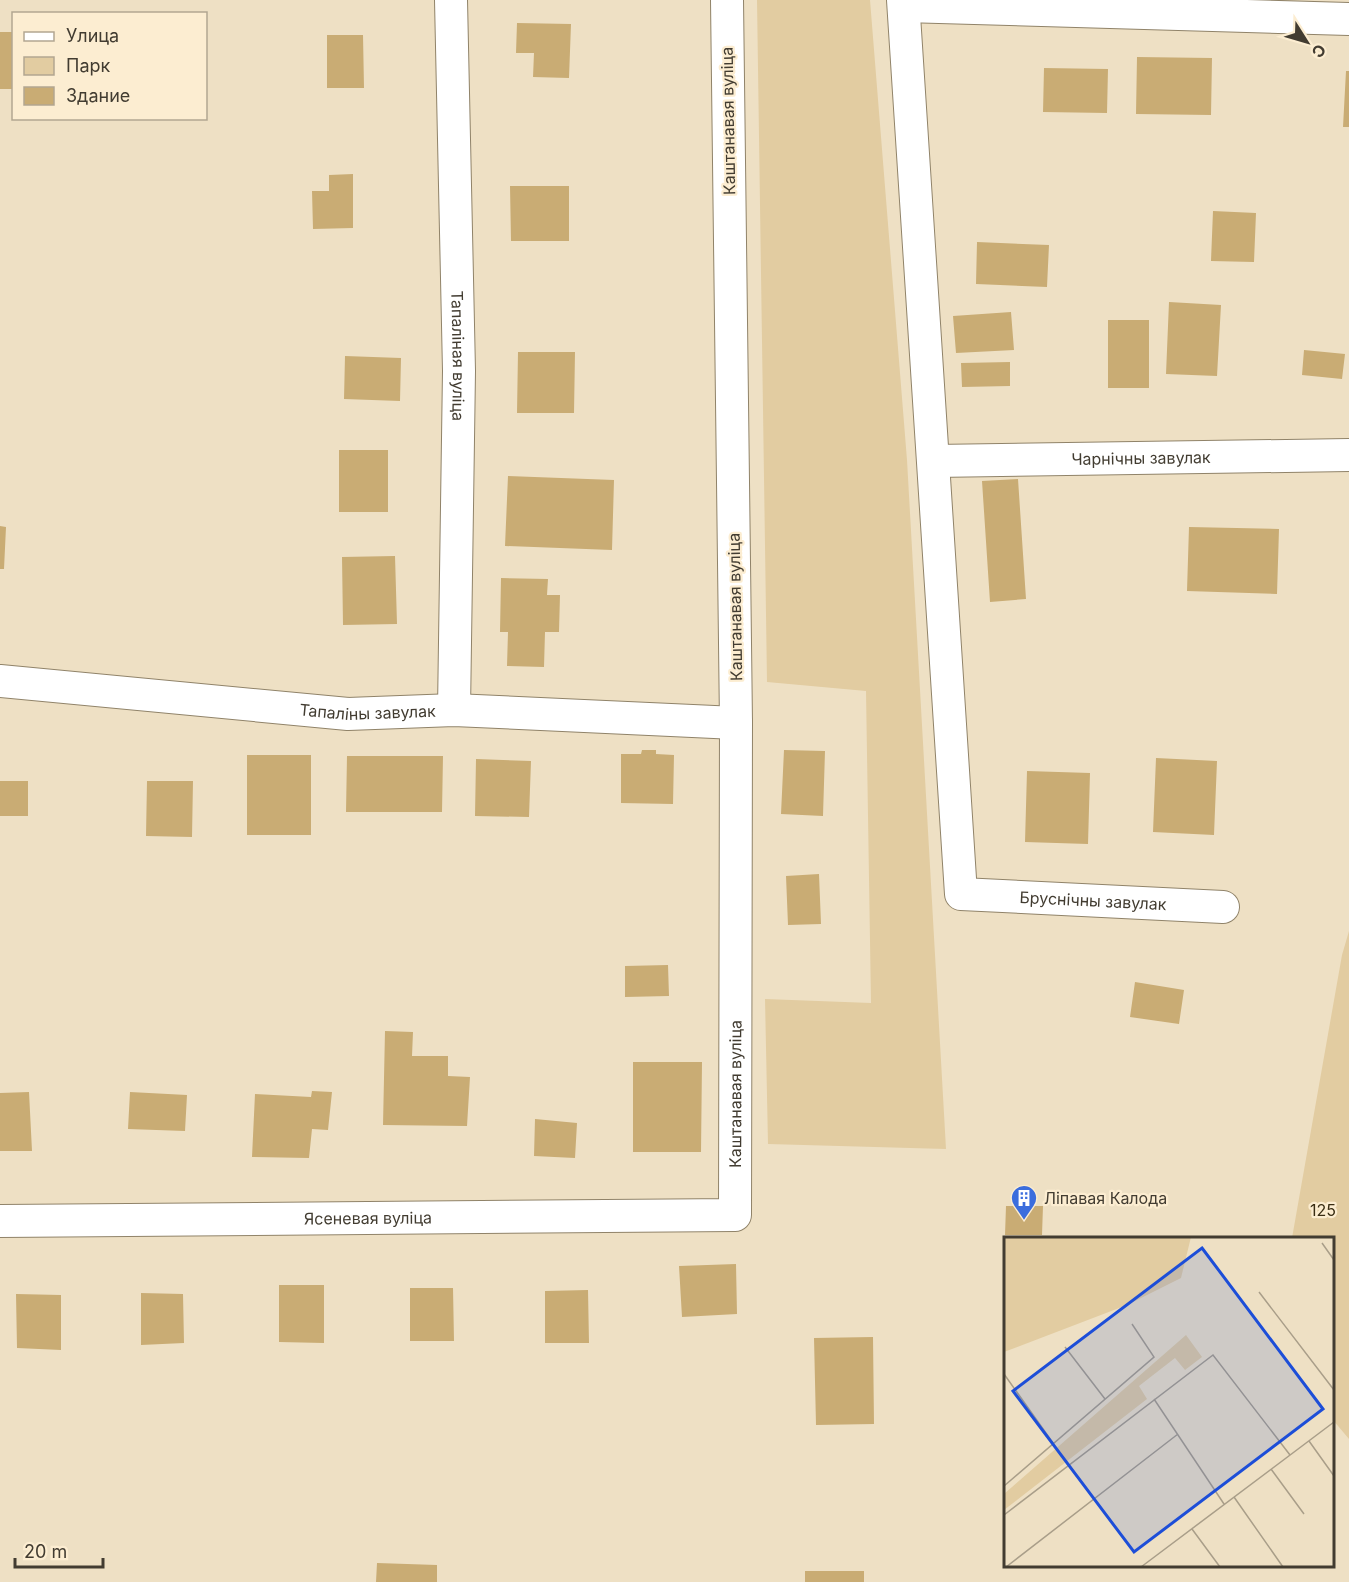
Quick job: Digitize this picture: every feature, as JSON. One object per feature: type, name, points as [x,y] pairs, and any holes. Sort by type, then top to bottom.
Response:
[{"type":"street","name":"Тапаліная вуліца","points":[[450,0],[459,371],[454,710]]},
{"type":"street","name":"Каштанавая вуліца","points":[[727,0],[736,723],[735,1215]]},
{"type":"street","points":[[934,461],[904,3],[1349,19]]},
{"type":"street","name":"Чарнічны завулак","points":[[934,461],[1349,455]]},
{"type":"street","name":"Бруснічны завулак","points":[[934,461],[961,894],[1223,907]]},
{"type":"street","name":"Тапаліны завулак","points":[[0,681],[348,714],[454,710],[736,723]]},
{"type":"street","name":"Ясеневая вуліца","points":[[0,1221],[735,1215]]},
{"type":"green space","points":[[757,0],[870,0],[907,460],[946,1149],[768,1144],[765,999],[871,1003],[866,691],[767,682]]},
{"type":"green space","name":"125","points":[[1349,931],[1349,1439],[1334,1421],[1334,1237],[1292,1237],[1342,955]]},
{"type":"building","points":[[517,23],[571,24],[569,78],[533,77],[534,53],[516,53]]},
{"type":"building","points":[[0,32],[12,32],[12,89],[0,89]]},
{"type":"building","points":[[327,35],[363,35],[364,88],[327,88]]},
{"type":"building","points":[[1137,57],[1212,58],[1211,115],[1136,114]]},
{"type":"building","points":[[1044,68],[1108,69],[1107,113],[1043,112]]},
{"type":"building","points":[[1346,71],[1349,71],[1349,127],[1343,127]]},
{"type":"building","points":[[353,174],[353,228],[313,229],[312,191],[329,191],[329,175]]},
{"type":"building","points":[[510,186],[569,186],[569,241],[511,241]]},
{"type":"building","points":[[1213,211],[1256,213],[1254,262],[1211,261]]},
{"type":"building","points":[[977,242],[1049,245],[1047,287],[976,284]]},
{"type":"building","points":[[1169,302],[1221,305],[1217,376],[1166,374]]},
{"type":"building","points":[[1011,312],[1014,350],[956,353],[953,316]]},
{"type":"building","points":[[1108,320],[1149,320],[1149,388],[1108,388]]},
{"type":"building","points":[[1304,350],[1345,354],[1342,379],[1302,375]]},
{"type":"building","points":[[518,352],[575,352],[574,413],[517,413]]},
{"type":"building","points":[[345,356],[401,358],[400,401],[344,399]]},
{"type":"building","points":[[1010,362],[1010,386],[962,387],[961,363]]},
{"type":"building","points":[[339,450],[388,450],[388,512],[339,512]]},
{"type":"building","points":[[508,476],[614,480],[612,550],[505,546]]},
{"type":"building","points":[[1018,479],[1026,599],[990,602],[982,481]]},
{"type":"building","points":[[0,526],[6,527],[4,569],[0,569]]},
{"type":"building","points":[[1189,527],[1279,529],[1277,594],[1187,591]]},
{"type":"building","points":[[395,556],[397,624],[343,625],[342,557]]},
{"type":"building","points":[[501,578],[548,579],[547,595],[560,595],[559,632],[545,632],[544,667],[507,666],[508,632],[500,632]]},
{"type":"building","points":[[642,750],[656,750],[656,754],[674,755],[673,804],[621,803],[621,754],[641,754]]},
{"type":"building","points":[[784,750],[825,751],[823,816],[781,814]]},
{"type":"building","points":[[247,755],[311,755],[311,835],[247,835]]},
{"type":"building","points":[[347,756],[443,756],[442,812],[346,812]]},
{"type":"building","points":[[1156,758],[1217,761],[1214,835],[1153,832]]},
{"type":"building","points":[[476,759],[531,761],[529,817],[475,816]]},
{"type":"building","points":[[1027,771],[1090,773],[1088,844],[1025,842]]},
{"type":"building","points":[[0,781],[28,781],[28,816],[0,816]]},
{"type":"building","points":[[147,781],[193,781],[192,837],[146,836]]},
{"type":"building","points":[[819,874],[821,924],[788,925],[786,876]]},
{"type":"building","points":[[668,965],[669,996],[625,997],[625,966]]},
{"type":"building","points":[[1135,982],[1184,990],[1179,1024],[1130,1017]]},
{"type":"building","points":[[385,1031],[413,1032],[412,1056],[448,1056],[448,1076],[470,1077],[467,1126],[383,1125]]},
{"type":"building","points":[[633,1062],[702,1062],[701,1152],[633,1152]]},
{"type":"building","points":[[312,1091],[332,1092],[328,1130],[312,1129],[309,1158],[252,1157],[255,1094],[311,1097]]},
{"type":"building","points":[[29,1092],[32,1151],[0,1151],[0,1093]]},
{"type":"building","points":[[130,1092],[187,1095],[185,1131],[128,1129]]},
{"type":"building","points":[[535,1119],[577,1123],[575,1158],[534,1156]]},
{"type":"building","name":"Ліпавая Калода","points":[[1006,1206],[1043,1206],[1042,1235],[1005,1235]]},
{"type":"building","points":[[736,1264],[737,1314],[682,1317],[679,1266]]},
{"type":"building","points":[[279,1285],[324,1285],[324,1343],[279,1342]]},
{"type":"building","points":[[410,1288],[453,1288],[454,1341],[410,1341]]},
{"type":"building","points":[[588,1290],[589,1343],[545,1343],[545,1291]]},
{"type":"building","points":[[141,1293],[183,1294],[184,1343],[141,1345]]},
{"type":"building","points":[[16,1294],[61,1295],[61,1350],[17,1348]]},
{"type":"building","points":[[873,1337],[874,1424],[816,1425],[814,1338]]},
{"type":"building","points":[[377,1563],[437,1565],[437,1582],[376,1582]]},
{"type":"building","points":[[805,1571],[864,1571],[864,1582],[805,1582]]},
{"type":"place","name":"Ліпавая Калода","points":[[1024,1221]]}]
